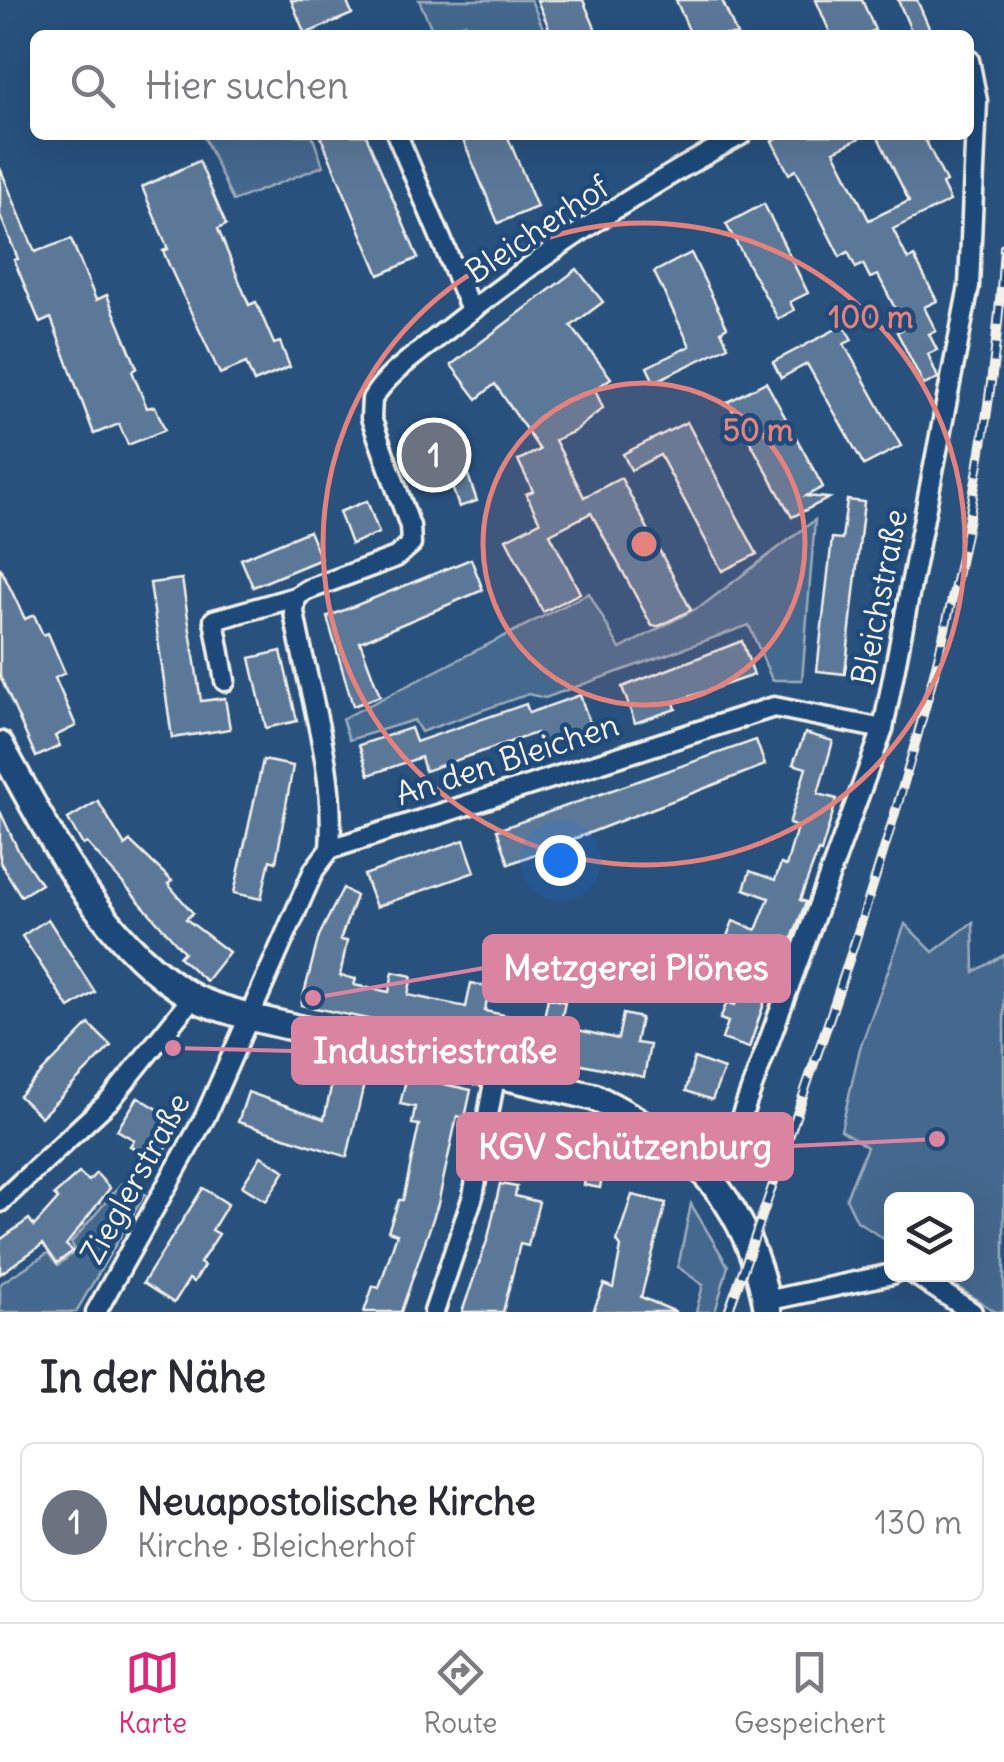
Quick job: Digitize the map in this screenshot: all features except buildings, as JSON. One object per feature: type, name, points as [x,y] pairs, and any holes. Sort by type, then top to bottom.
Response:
[{"type":"street","name":"Bleichstraße","points":[[739,1123],[883,730],[970,286],[977,100],[974,83]]},
{"type":"street","name":"Bleicherhof","points":[[399,140],[471,310]]},
{"type":"street","name":"Bleicherhof","points":[[225,680],[214,620],[296,597],[396,557],[412,544],[410,526],[370,407],[377,390],[471,310],[681,167],[732,140]]},
{"type":"street","points":[[249,1017],[314,870],[330,850],[331,792],[324,741],[296,625],[296,597]]},
{"type":"street","name":"An den Bleichen","points":[[330,850],[774,707],[883,730]]},
{"type":"street","points":[[0,744],[56,845],[113,926],[193,998],[249,1017],[494,1077],[594,1097],[636,1118],[692,1158],[721,1189],[740,1220],[767,1307],[884,1276]]},
{"type":"street","points":[[0,1202],[111,1099],[193,998]]},
{"type":"street","name":"Zieglerstraße","points":[[96,1312],[205,1117],[249,1017]]},
{"type":"street","points":[[434,1312],[473,1196],[494,1077]]},
{"type":"street","points":[[926,1282],[972,1312]]},
{"type":"shaded area","points":[[419,0],[531,0],[544,30],[470,30],[465,23],[432,30]]},
{"type":"shaded area","points":[[205,140],[314,140],[323,166],[233,201]]},
{"type":"shaded area","points":[[815,520],[802,680],[772,680],[749,625],[545,698],[528,694],[421,732],[414,720],[349,740],[342,719],[589,593],[620,649],[703,605]]},
{"type":"shaded area","points":[[973,922],[974,972],[1004,955],[1004,1312],[996,1312],[950,1282],[974,1282],[974,1192],[884,1192],[884,1239],[857,1221],[846,1198],[867,1147],[841,1130],[860,1048],[905,924],[933,952]]},
{"type":"shaded area","points":[[121,1184],[145,1194],[76,1312],[0,1312],[0,1284],[48,1253],[58,1265],[76,1251],[71,1243]]},
{"type":"shaded area","points":[[691,1204],[728,1266],[715,1312],[696,1312],[703,1285],[678,1267]]},
{"type":"railway","points":[[728,1312],[859,930],[917,739],[964,545],[982,447],[1004,247]]},
{"type":"place","name":"Neuapostolische Kirche","points":[[434,455]]},
{"type":"place","name":"Metzgerei Plönes","points":[[313,998]]},
{"type":"place","name":"Industriestraße","points":[[173,1048]]},
{"type":"place","name":"KGV Schützenburg","points":[[937,1139]]}]
